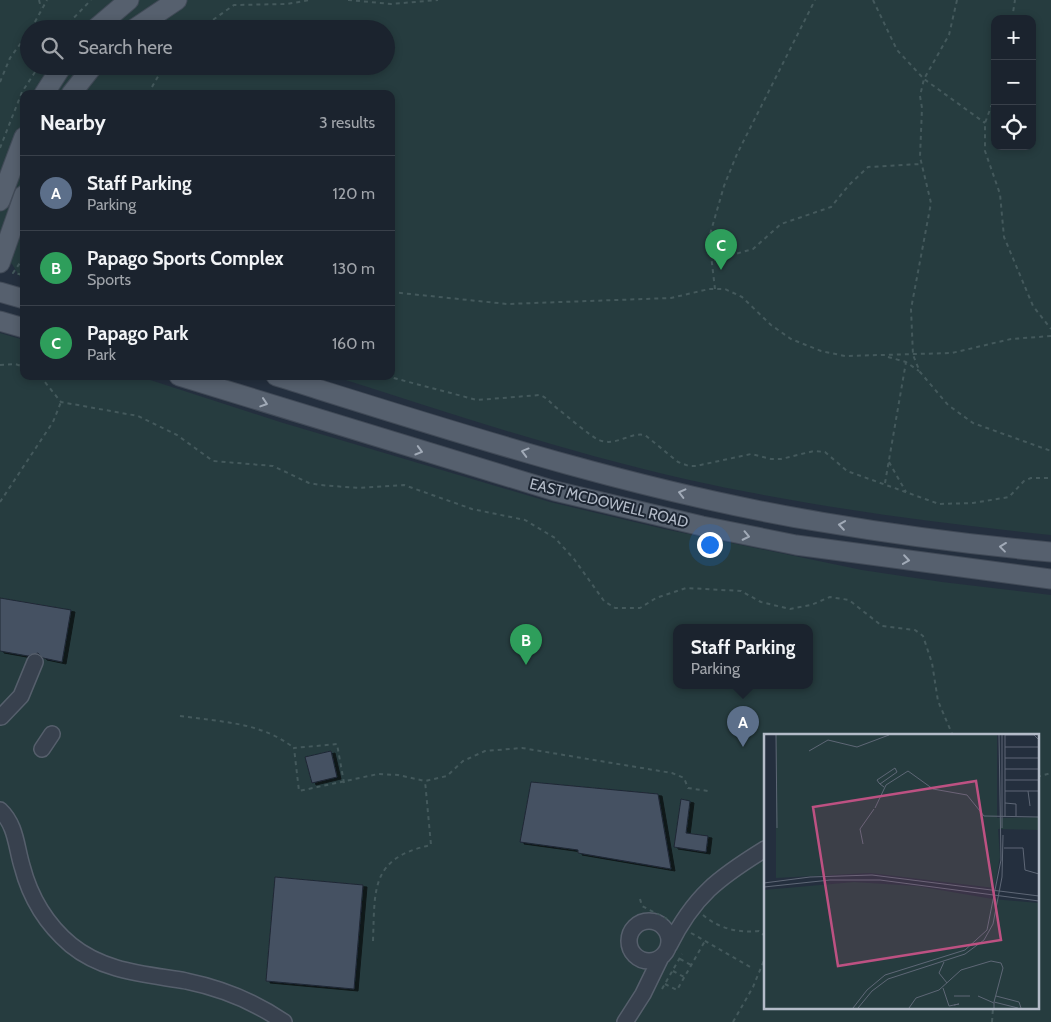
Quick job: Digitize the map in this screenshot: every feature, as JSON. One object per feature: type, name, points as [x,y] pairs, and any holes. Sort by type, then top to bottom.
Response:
[{"type":"main road","points":[[105,20],[128,0]]},
{"type":"main road","points":[[147,20],[177,0]]},
{"type":"main road","points":[[47,90],[56,75]]},
{"type":"main road","points":[[74,90],[86,75]]},
{"type":"main road","points":[[0,201],[20,148]]},
{"type":"main road","points":[[0,263],[20,206]]},
{"type":"main road","points":[[0,292],[20,298]]},
{"type":"main road","points":[[0,321],[20,327]]},
{"type":"main road","name":"EAST MCDOWELL ROAD","points":[[192,380],[555,491],[702,526],[796,545],[1051,580]]},
{"type":"main road","name":"EAST MCDOWELL ROAD","points":[[289,380],[459,434],[705,498],[820,522],[1051,552]]},
{"type":"lane","points":[[1,717],[21,696],[35,662]]},
{"type":"lane","points":[[42,749],[52,734]]},
{"type":"lane","points":[[0,810],[14,833],[32,896],[47,920],[73,946],[95,960],[130,973],[186,982],[231,994],[284,1022]]},
{"type":"lane","points":[[625,1022],[694,906],[716,880],[764,850]]},
{"type":"path","points":[[39,0],[41,8]]},
{"type":"path","points":[[37,20],[41,8],[48,0]]},
{"type":"path","points":[[72,20],[91,0]]},
{"type":"path","points":[[213,20],[234,5],[287,4],[310,0]]},
{"type":"path","points":[[348,0],[391,4],[438,0]]},
{"type":"path","points":[[716,289],[714,260],[709,238],[724,186],[737,154],[815,0]]},
{"type":"path","points":[[873,0],[897,50],[924,79],[985,123]]},
{"type":"path","points":[[920,372],[914,355],[912,309],[931,203],[922,164],[920,96],[924,79],[949,35],[957,0]]},
{"type":"path","points":[[1013,15],[1015,0]]},
{"type":"path","points":[[0,82],[10,58],[20,44]]},
{"type":"path","points":[[23,90],[33,75]]},
{"type":"path","points":[[150,90],[159,75]]},
{"type":"path","points":[[0,148],[20,97]]},
{"type":"path","points":[[992,105],[985,123],[985,151],[1000,194],[1004,237],[1033,306],[1051,329]]},
{"type":"path","points":[[714,260],[753,249],[780,224],[831,207],[849,185],[868,167],[922,164]]},
{"type":"path","points":[[20,263],[13,273],[20,275]]},
{"type":"path","points":[[395,292],[507,304],[671,298],[725,289],[742,297],[771,325],[790,339],[821,351],[845,356],[952,353],[1011,339],[1051,336]]},
{"type":"path","points":[[883,356],[906,362],[920,372],[948,404],[973,423],[1051,450]]},
{"type":"path","points":[[885,483],[906,362]]},
{"type":"path","points":[[0,365],[15,364],[20,366]]},
{"type":"path","points":[[395,378],[477,400],[540,395],[547,397],[556,408],[600,440],[619,442],[638,434],[645,435],[684,465],[696,466],[751,454],[771,459],[781,459],[814,451],[825,452],[847,471],[885,483],[908,494],[939,504],[973,503],[1009,497],[1024,481],[1030,478],[1051,478]]},
{"type":"path","points":[[43,380],[61,402],[138,416],[177,435],[213,461],[259,463],[273,466],[309,483],[320,485],[359,488],[404,485],[472,509],[525,520],[555,538],[574,559],[604,601],[615,608],[640,608],[656,598],[686,588],[741,591],[761,602],[790,609],[811,605],[830,597],[849,600],[882,626],[914,630],[923,636],[932,663],[938,701],[952,734]]},
{"type":"path","points":[[0,502],[53,422],[61,402]]},
{"type":"path","points":[[889,461],[898,481],[908,494]]},
{"type":"path","points":[[180,716],[257,727],[278,735],[294,748],[299,790],[378,774],[398,775],[425,781],[448,776],[463,761],[486,751],[522,748],[672,773],[684,778],[688,788],[708,791]]},
{"type":"path","points":[[294,748],[337,744],[344,783]]},
{"type":"path","points":[[1038,777],[1051,773]]},
{"type":"path","points":[[373,941],[375,895],[383,870],[395,858],[411,850],[430,846],[425,781]]},
{"type":"path","points":[[640,899],[642,906],[669,921]]},
{"type":"path","points":[[694,906],[705,917],[727,929],[742,933],[759,931],[764,935]]},
{"type":"path","points":[[689,932],[752,968]]},
{"type":"path","points":[[665,984],[677,990],[705,941]]},
{"type":"path","points":[[662,989],[682,954]]},
{"type":"path","points":[[680,959],[691,965]]},
{"type":"path","points":[[733,1022],[754,987],[764,961]]},
{"type":"path","points":[[673,971],[684,978]]},
{"type":"green space","points":[[0,0],[1051,0],[1051,535],[867,512],[730,489],[596,457],[464,418],[345,380],[395,380],[395,90],[20,90],[20,277],[12,264],[0,262]]},
{"type":"green space","points":[[0,333],[20,339],[20,380],[150,380],[280,422],[550,502],[664,529],[862,570],[1051,595],[1051,1022],[0,1022]]},
{"type":"building","points":[[0,598],[71,610],[62,662],[43,658],[38,653],[28,656],[0,651]]},
{"type":"building","points":[[331,751],[337,777],[312,783],[305,757]]},
{"type":"building","points":[[531,782],[658,794],[671,869],[578,853],[578,850],[520,842]]},
{"type":"building","points":[[681,799],[690,801],[686,833],[708,836],[706,852],[674,847]]},
{"type":"building","points":[[275,877],[363,885],[354,989],[266,981]]},
{"type":"place","name":"Papago Park","points":[[721,270]]},
{"type":"place","name":"Papago Sports Complex","points":[[526,665]]},
{"type":"place","name":"Staff Parking","points":[[743,747]]}]
